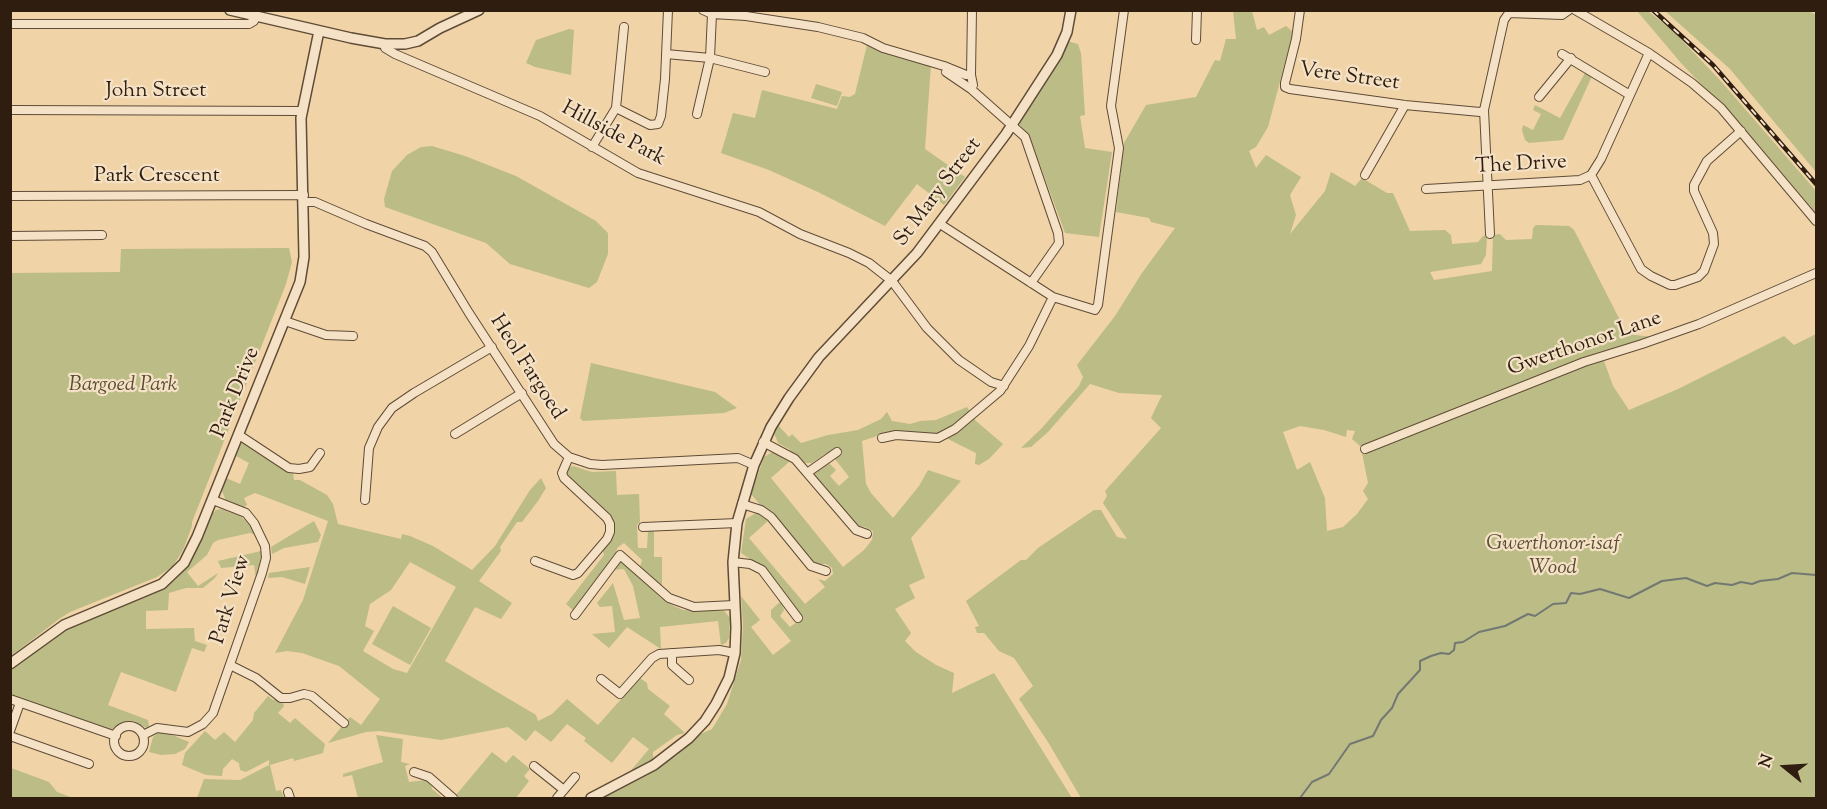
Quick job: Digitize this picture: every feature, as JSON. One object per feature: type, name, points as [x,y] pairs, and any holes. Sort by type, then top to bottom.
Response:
[{"type":"street","name":"Hillside Park","points":[[230,10],[255,18],[385,44],[385,48],[394,54],[540,116],[638,173],[759,212],[800,234],[849,253],[869,263],[892,281],[927,328],[959,360],[991,382],[1004,386]]},
{"type":"street","points":[[385,44],[405,44],[418,40],[440,27],[479,10]]},
{"type":"street","points":[[616,108],[650,125],[658,124],[661,116],[668,10]]},
{"type":"street","points":[[703,10],[712,14],[746,16],[818,27],[863,38],[883,48],[971,75]]},
{"type":"street","points":[[972,10],[971,75],[973,85]]},
{"type":"street","name":"St Mary Street","points":[[591,798],[654,765],[689,738],[705,721],[716,704],[729,678],[735,653],[733,562],[737,523],[754,465],[764,442],[789,398],[819,357],[892,281],[940,224],[1012,124],[1057,55],[1067,32],[1071,10]]},
{"type":"street","points":[[940,224],[1053,297],[1095,310],[1098,305],[1119,148],[1111,106],[1124,10]]},
{"type":"street","points":[[1196,40],[1197,10]]},
{"type":"street","name":"Vere Street","points":[[1300,10],[1285,87],[1405,105],[1480,112],[1484,110]]},
{"type":"street","points":[[1491,234],[1484,110],[1504,20],[1509,13],[1562,15],[1569,10]]},
{"type":"street","points":[[1575,10],[1649,53],[1692,83],[1721,108],[1816,221]]},
{"type":"street","points":[[697,114],[710,58],[712,14]]},
{"type":"street","points":[[10,24],[249,24],[255,18]]},
{"type":"street","points":[[592,147],[616,108],[624,27]]},
{"type":"street","name":"Park Drive","points":[[10,664],[64,625],[162,584],[184,564],[213,500],[300,282],[304,257],[302,111],[319,31]]},
{"type":"street","name":"The Drive","points":[[1426,189],[1580,180],[1591,175],[1601,159],[1649,53]]},
{"type":"street","points":[[666,54],[710,58],[765,72]]},
{"type":"street","points":[[1562,54],[1630,95]]},
{"type":"street","points":[[1539,97],[1571,58]]},
{"type":"street","points":[[944,70],[971,89],[1025,137],[1059,234],[1059,243],[1031,283]]},
{"type":"street","points":[[1365,175],[1405,105]]},
{"type":"street","name":"John Street","points":[[10,110],[302,111]]},
{"type":"street","points":[[1591,175],[1641,269],[1670,285],[1675,285],[1698,277],[1704,271],[1714,244],[1713,233],[1694,191],[1694,185],[1707,161],[1741,131]]},
{"type":"street","name":"Park Crescent","points":[[10,196],[304,199]]},
{"type":"street","name":"Heol Fargoed","points":[[304,199],[425,246],[432,252],[554,444],[569,457]]},
{"type":"street","points":[[10,236],[102,235]]},
{"type":"street","name":"Gwerthonor Lane","points":[[1365,448],[1584,362],[1699,324],[1816,273]]},
{"type":"street","points":[[882,438],[896,435],[938,438],[955,429],[1000,392],[1029,346],[1053,297]]},
{"type":"street","points":[[285,321],[326,335],[353,336]]},
{"type":"street","points":[[365,500],[369,448],[378,427],[392,408],[492,347]]},
{"type":"street","points":[[455,434],[522,393]]},
{"type":"street","points":[[239,435],[289,468],[310,467],[321,453]]},
{"type":"street","points":[[764,442],[795,459],[856,530],[867,534]]},
{"type":"street","points":[[807,473],[837,452]]},
{"type":"street","points":[[535,561],[573,575],[578,573],[607,539],[610,532],[607,518],[564,478],[562,472],[569,457],[590,464],[738,458],[754,465]]},
{"type":"street","name":"Park View","points":[[143,735],[157,728],[188,732],[203,724],[213,712],[262,573],[266,558],[261,535],[246,513],[213,500]]},
{"type":"street","points":[[742,504],[761,510],[771,517],[811,566],[826,571]]},
{"type":"street","points":[[643,527],[737,523]]},
{"type":"street","points":[[575,615],[620,555],[669,598],[694,607],[734,605]]},
{"type":"street","points":[[733,562],[750,564],[762,570],[798,618]]},
{"type":"street","points":[[602,679],[620,694],[652,658],[659,654],[719,650],[735,653]]},
{"type":"street","points":[[672,653],[672,665],[689,680]]},
{"type":"street","name":"Park View","points":[[230,665],[256,678],[281,698],[304,694],[312,696],[344,723]]},
{"type":"street","points":[[10,699],[116,736]]},
{"type":"street","points":[[10,731],[20,703]]},
{"type":"street","points":[[132,726],[143,735],[142,748],[131,756],[126,756],[118,750],[116,736],[122,729],[132,726]]},
{"type":"street","points":[[10,736],[89,764]]},
{"type":"street","points":[[534,766],[564,790]]},
{"type":"street","points":[[414,772],[429,777],[453,798]]},
{"type":"street","points":[[557,798],[575,777]]},
{"type":"green space","name":"Gwerthonor-isaf Wood","points":[[1233,11],[1252,11],[1257,30],[1264,27],[1269,35],[1286,26],[1293,32],[1268,127],[1256,147],[1249,151],[1256,168],[1266,155],[1301,177],[1290,195],[1296,215],[1290,234],[1325,191],[1331,172],[1355,186],[1362,178],[1387,193],[1393,193],[1410,231],[1445,230],[1451,235],[1452,244],[1478,242],[1487,235],[1486,255],[1481,264],[1430,272],[1434,280],[1492,271],[1493,235],[1500,234],[1506,240],[1532,239],[1533,228],[1536,225],[1569,226],[1574,230],[1627,334],[1653,337],[1609,351],[1610,359],[1604,361],[1613,386],[1629,410],[1678,389],[1784,336],[1794,345],[1816,334],[1816,798],[1081,798],[1019,699],[1033,686],[1014,658],[999,651],[984,633],[977,633],[975,627],[979,626],[966,601],[1094,510],[1101,510],[1117,537],[1127,539],[1103,503],[1107,496],[1105,491],[1161,428],[1151,418],[1162,395],[1119,393],[1090,384],[1048,432],[1031,447],[1021,448],[1079,386],[1083,377],[1077,365],[1115,316],[1142,273],[1175,228],[1151,222],[1149,218],[1116,212],[1124,143],[1146,105],[1196,97],[1215,60],[1220,61],[1226,39],[1236,39]],"holes":[[[1518,384],[1521,389],[1362,453],[1368,483],[1363,491],[1368,499],[1343,527],[1327,531],[1325,498],[1310,462],[1297,470],[1283,432],[1300,426],[1346,437],[1347,430],[1355,431],[1352,439],[1360,446]]]},
{"type":"green space","points":[[1637,11],[1648,11],[1673,31],[1719,79],[1816,191],[1816,213],[1757,143],[1681,63]]},
{"type":"green space","points":[[1665,11],[1809,11],[1816,15],[1816,172],[1730,69]]},
{"type":"green space","points":[[569,29],[574,30],[571,75],[526,63],[536,40]]},
{"type":"green space","points":[[1067,41],[1078,44],[1081,53],[1085,115],[1080,116],[1085,148],[1112,152],[1099,237],[1065,233],[1029,135],[1020,126],[1019,116]]},
{"type":"green space","points":[[867,45],[931,65],[925,149],[965,177],[944,205],[917,184],[885,226],[769,170],[721,153],[733,113],[755,118],[762,90],[837,109],[842,96],[850,97],[855,94]]},
{"type":"green space","points":[[1585,73],[1592,76],[1563,140],[1529,143],[1525,140],[1523,125],[1533,130],[1541,114],[1533,110],[1535,105],[1560,118]]},
{"type":"green space","points":[[816,84],[842,92],[837,106],[811,98]]},
{"type":"green space","points":[[432,146],[516,176],[596,221],[608,233],[608,254],[597,282],[589,288],[510,264],[486,243],[385,207],[384,199],[392,171],[407,155],[421,147]]},
{"type":"green space","name":"Bargoed Park","points":[[289,248],[292,262],[286,284],[183,550],[173,566],[157,577],[70,612],[11,656],[11,273],[120,272],[121,249]]},
{"type":"green space","points":[[591,363],[715,392],[737,408],[724,413],[583,421],[580,418]]},
{"type":"green space","points":[[967,407],[976,421],[1003,444],[989,459],[979,465],[975,464],[976,453],[948,439],[947,429],[936,435],[886,433],[862,441],[866,484],[893,518],[919,486],[928,470],[961,481],[911,538],[925,578],[909,585],[915,598],[895,609],[911,633],[905,641],[916,652],[954,673],[952,693],[994,673],[1072,798],[602,798],[676,756],[701,734],[712,729],[727,704],[741,660],[743,626],[741,596],[760,620],[751,627],[773,655],[791,641],[771,617],[771,610],[781,601],[784,610],[780,616],[790,627],[802,618],[762,567],[741,553],[746,519],[756,513],[769,520],[749,538],[805,604],[825,587],[818,579],[825,581],[833,574],[832,568],[826,564],[812,562],[775,516],[762,507],[751,494],[764,457],[774,451],[789,462],[771,478],[843,567],[864,550],[872,540],[873,531],[853,525],[815,480],[815,473],[828,462],[836,470],[830,476],[839,486],[849,477],[835,459],[825,454],[812,463],[801,463],[789,449],[778,443],[774,433],[778,425],[789,437],[792,434],[801,443],[858,430],[881,419],[887,412],[892,421],[910,424],[936,420]]},
{"type":"green space","points":[[243,440],[293,473],[294,480],[300,480],[327,495],[333,504],[338,524],[401,539],[402,534],[410,536],[433,546],[472,570],[495,546],[530,490],[541,478],[546,488],[522,522],[517,522],[500,547],[501,551],[479,581],[512,603],[501,619],[475,607],[445,661],[536,715],[538,721],[552,714],[567,699],[598,725],[640,678],[647,683],[648,689],[670,706],[664,714],[685,733],[677,735],[653,752],[650,763],[628,774],[649,749],[633,737],[612,763],[584,741],[586,738],[567,724],[551,742],[535,730],[526,741],[508,727],[441,740],[380,731],[366,732],[328,743],[350,717],[361,725],[380,699],[339,666],[302,653],[287,651],[275,653],[303,600],[328,521],[255,493],[244,498],[247,505],[242,508],[226,501],[222,491],[226,478],[240,484],[249,463],[236,456]],"holes":[[[410,562],[456,587],[407,673],[393,669],[363,651],[374,631],[365,626],[370,604],[391,590]]]},
{"type":"green space","points":[[573,466],[592,472],[616,471],[617,495],[639,494],[638,548],[647,548],[648,531],[654,531],[654,557],[662,557],[662,590],[640,567],[642,560],[624,543],[617,548],[616,554],[573,610],[566,604],[604,555],[602,548],[614,530],[566,477],[567,469]]},
{"type":"green space","points":[[221,509],[240,516],[250,524],[257,535],[250,533],[213,543],[207,555],[187,572],[198,586],[218,573],[215,578],[203,588],[186,588],[169,593],[168,610],[146,611],[146,629],[194,628],[195,641],[207,645],[204,652],[192,648],[176,692],[121,672],[108,705],[148,720],[149,727],[146,728],[134,721],[116,729],[108,729],[11,695],[11,669],[57,632],[175,580],[192,557],[210,516],[216,510]]},
{"type":"green space","points":[[314,521],[321,535],[318,542],[284,548],[272,554],[271,547]]},
{"type":"green space","points":[[261,551],[256,579],[254,565],[221,568],[218,561]]},
{"type":"green space","points":[[619,561],[623,561],[661,598],[672,605],[683,610],[724,611],[730,618],[729,638],[726,643],[721,645],[718,621],[660,627],[661,649],[627,627],[609,648],[592,634],[615,632],[612,606],[600,607],[597,603],[613,583],[624,620],[640,618],[633,586],[624,569],[612,570]]},
{"type":"green space","points":[[310,567],[305,584],[282,577],[268,578],[269,573]]},
{"type":"green space","points":[[393,606],[431,628],[410,665],[372,644]]},
{"type":"green space","points":[[268,696],[283,703],[284,706],[278,713],[290,723],[295,718],[325,744],[323,753],[270,765],[276,791],[281,790],[284,798],[197,798],[204,779],[240,780],[269,765],[269,760],[246,772],[240,770],[239,763],[232,759],[223,769],[222,776],[206,775],[182,765],[185,753],[205,731],[215,740],[224,732],[235,742],[253,720],[254,713]]},
{"type":"green space","points":[[165,732],[189,742],[185,749],[175,754],[161,755],[149,752],[153,737]]},
{"type":"green space","points":[[376,735],[403,739],[401,762],[410,764],[405,766],[409,782],[426,780],[431,783],[432,789],[443,798],[358,798],[352,775],[343,777],[343,774],[383,762]]},
{"type":"green space","points":[[492,752],[506,763],[513,755],[530,769],[524,776],[529,781],[516,798],[460,798],[456,795]]},
{"type":"green space","points":[[11,768],[49,782],[57,792],[73,798],[11,798]]},
{"type":"waterway","points":[[1300,798],[1312,782],[1329,774],[1350,744],[1373,736],[1381,720],[1392,708],[1398,694],[1420,670],[1420,661],[1441,653],[1449,654],[1454,650],[1455,643],[1463,642],[1479,632],[1505,626],[1528,614],[1535,616],[1553,604],[1566,603],[1571,593],[1580,594],[1600,589],[1629,598],[1662,581],[1686,578],[1707,586],[1715,583],[1752,584],[1778,579],[1792,573],[1816,575]]},
{"type":"railway","points":[[1653,10],[1713,65],[1816,184]]}]
